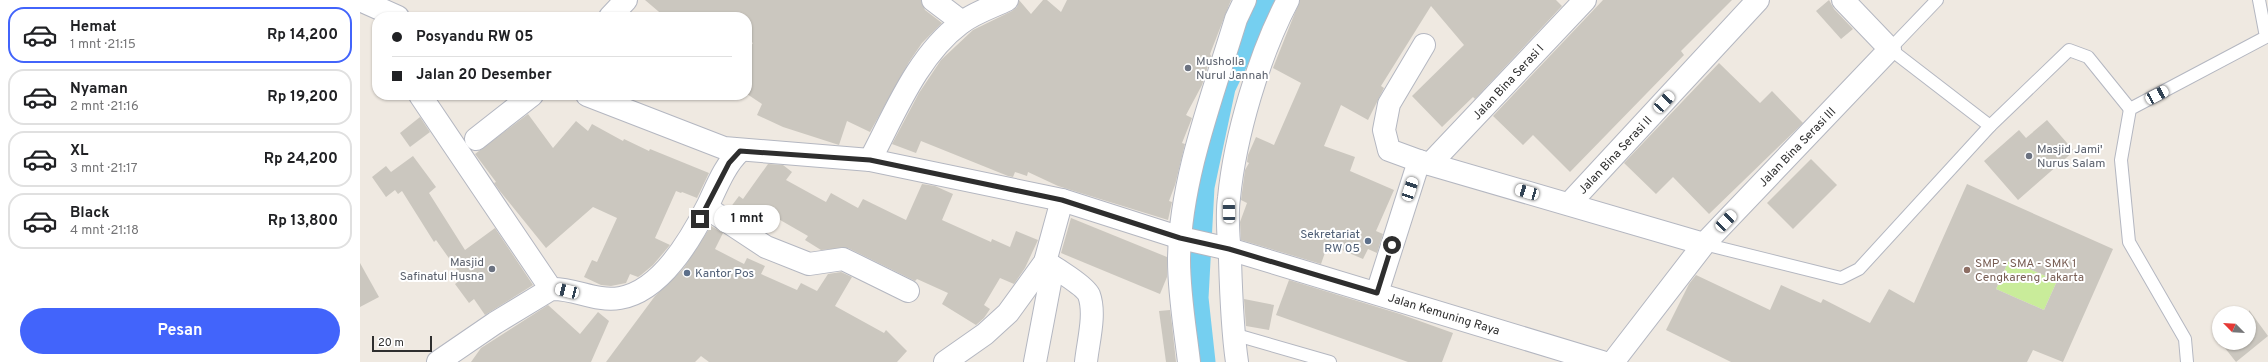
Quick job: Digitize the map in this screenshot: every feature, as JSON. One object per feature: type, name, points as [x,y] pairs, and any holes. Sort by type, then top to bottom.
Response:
[{"type":"street","points":[[360,0],[386,11]]},
{"type":"street","points":[[615,12],[626,0]]},
{"type":"street","points":[[934,0],[962,22]]},
{"type":"street","points":[[870,160],[920,67],[951,31],[962,22],[1007,0]]},
{"type":"street","points":[[1189,362],[1180,292],[1192,166],[1236,19],[1246,0]]},
{"type":"street","points":[[1237,362],[1223,248],[1228,199],[1238,142],[1254,86],[1278,19],[1288,0]]},
{"type":"street","name":"Jalan Bina Serasi I","points":[[1424,162],[1585,0]]},
{"type":"street","name":"Jalan Bina Serasi II","points":[[1569,204],[1758,0]]},
{"type":"street","points":[[1843,0],[1890,49]]},
{"type":"street","points":[[1424,45],[1389,104],[1384,130],[1389,150],[1424,162],[1704,244]]},
{"type":"street","name":"Jalan Bina Serasi III","points":[[1613,362],[1704,244],[1890,49]]},
{"type":"street","points":[[423,100],[551,289]]},
{"type":"street","points":[[476,139],[526,100]]},
{"type":"street","name":"Jalan Kemuning Raya","points":[[600,100],[726,148],[870,160],[1062,200],[1184,239],[1223,248],[1377,293],[1602,362]]},
{"type":"street","points":[[438,362],[495,323],[551,289],[559,289],[604,299],[622,298],[642,289],[662,276],[686,242],[707,208],[729,163],[726,148]]},
{"type":"street","points":[[1377,293],[1424,162]]},
{"type":"street","points":[[1035,362],[1049,265],[1062,200]]},
{"type":"street","points":[[707,208],[766,247],[809,264],[843,259],[908,291]]},
{"type":"street","points":[[945,362],[985,334],[1008,313],[1049,265]]},
{"type":"street","points":[[1049,265],[1089,294],[1092,312],[1086,362]]},
{"type":"lane","points":[[1936,0],[1890,49],[1990,126]]},
{"type":"lane","points":[[2130,109],[2266,37],[2259,0]]},
{"type":"lane","points":[[1704,244],[1842,278],[1849,276],[1859,269],[1990,126],[2069,50],[2088,57],[2130,109],[2121,160],[2129,242],[2185,338],[2187,362]]},
{"type":"lane","points":[[1233,334],[1330,362]]},
{"type":"green space","points":[[2009,260],[2057,281],[2044,310],[1996,289]]},
{"type":"building","points":[[645,0],[921,0],[925,10],[942,23],[922,43],[909,62],[870,132],[847,121],[839,145],[783,127],[757,115],[762,104],[752,97],[752,12],[659,12]]},
{"type":"building","points":[[1019,0],[1031,14],[1043,0],[1047,0],[1061,12],[1067,0],[1231,0],[1210,54],[1211,56],[1202,85],[1186,115],[1192,118],[1182,143],[1185,144],[1175,185],[1169,201],[1172,202],[1168,220],[1058,186],[1028,172],[1027,176],[1015,172],[1013,177],[1008,176],[921,141],[916,153],[892,144],[919,93],[941,60],[973,30],[1012,11],[1017,7]]},
{"type":"building","points":[[1300,0],[1556,0],[1562,6],[1475,99],[1473,97],[1442,127],[1412,96],[1464,45],[1431,6],[1381,86],[1384,88],[1368,120],[1341,105],[1324,146],[1355,157],[1350,171],[1394,190],[1376,231],[1383,234],[1377,253],[1368,249],[1363,259],[1328,244],[1321,264],[1241,240],[1240,222],[1247,203],[1241,200],[1245,170],[1249,163],[1247,162],[1248,155],[1256,137],[1274,145],[1301,83],[1273,68]]},
{"type":"building","points":[[1603,0],[1732,0],[1681,51],[1684,55],[1570,172],[1533,135],[1523,145],[1493,116]]},
{"type":"building","points":[[1829,0],[1834,9],[1853,29],[1841,39],[1816,11]]},
{"type":"building","points":[[1719,63],[1760,103],[1772,91],[1803,123],[1709,214],[1673,177],[1656,194],[1624,163]]},
{"type":"building","points":[[528,114],[553,148],[576,121],[588,131],[592,124],[623,141],[624,139],[649,151],[650,149],[709,173],[697,198],[676,191],[655,238],[670,245],[653,265],[641,275],[638,277],[630,274],[626,283],[611,286],[601,285],[584,277],[592,260],[597,262],[617,218],[593,207],[546,248],[494,183],[496,182],[475,154]]},
{"type":"building","points":[[420,117],[430,132],[410,147],[400,133]]},
{"type":"building","name":"Masjid Jami' Nurus Salam","points":[[2047,120],[2074,151],[2018,200],[1984,161],[2019,130],[2026,138]]},
{"type":"building","points":[[413,156],[436,187],[429,193],[465,250],[495,228],[533,285],[485,315],[474,299],[469,303],[455,284],[463,278],[436,240],[434,242],[402,191],[398,194],[395,190],[386,197],[372,177],[386,166],[391,172]]},
{"type":"building","points":[[1811,159],[1837,185],[1793,229],[1767,203]]},
{"type":"building","points":[[768,164],[783,165],[792,172],[786,180],[826,202],[831,193],[858,208],[863,199],[906,220],[922,184],[935,186],[953,194],[942,220],[991,242],[992,239],[1010,247],[1016,231],[1038,240],[1025,268],[1014,284],[1000,278],[984,305],[990,309],[984,318],[976,325],[942,304],[948,293],[917,279],[915,281],[848,248],[821,250],[805,240],[808,236],[768,213],[758,227],[730,208],[739,196],[743,199]]},
{"type":"building","points":[[1967,184],[2113,249],[2063,362],[2033,350],[2027,362],[1731,362],[1666,330],[1689,284],[1696,275],[1770,310],[1781,285],[1821,303],[1823,299],[1870,323],[1889,289],[1914,303]],"holes":[[[2009,260],[2057,281],[2044,310],[1996,289]]]},
{"type":"building","points":[[1071,218],[1167,257],[1167,277],[1160,294],[1061,253]]},
{"type":"building","points":[[711,226],[723,233],[715,249],[744,264],[747,258],[765,266],[761,274],[797,290],[801,283],[817,291],[828,274],[841,272],[852,277],[835,306],[884,333],[886,330],[907,351],[897,362],[709,362],[701,356],[695,362],[606,362],[655,296],[683,269]]},
{"type":"building","points":[[360,263],[379,297],[360,307]]},
{"type":"building","points":[[1289,280],[1400,314],[1453,333],[1442,362],[1408,362],[1276,315]]},
{"type":"building","points":[[1244,299],[1274,305],[1269,330],[1246,326]]},
{"type":"building","points":[[548,305],[580,334],[598,312],[609,321],[591,362],[471,362],[481,348]]},
{"type":"building","points":[[1170,310],[1176,362],[1166,362],[1159,311]]},
{"type":"building","points":[[2256,320],[2268,336],[2256,346]]},
{"type":"building","points":[[2227,350],[2251,350],[2236,362]]},
{"type":"waterway","points":[[1205,362],[1198,298],[1204,187],[1225,88],[1267,0]]},
{"type":"place","name":"Musholla Nurul Jannah","points":[[1188,68]]},
{"type":"place","name":"Masjid Jami' Nurus Salam","points":[[2029,156]]},
{"type":"place","name":"Sekretariat RW 05","points":[[1368,241]]},
{"type":"place","name":"Masjid Safinatul Husna","points":[[492,269]]},
{"type":"place","name":"SMP - SMA - SMK 1 Cengkareng Jakarta","points":[[1967,270]]},
{"type":"place","name":"Kantor Pos","points":[[687,273]]},
{"type":"route","points":[[700,219],[729,163],[740,151],[870,160],[1062,200],[1180,238],[1229,249],[1377,293],[1392,245]]}]
